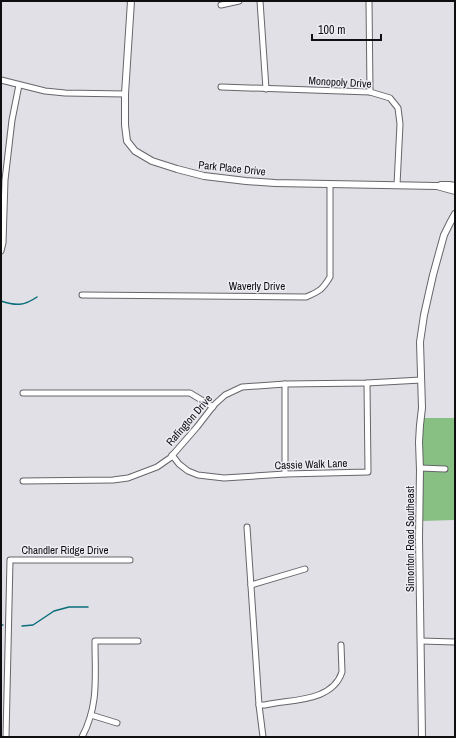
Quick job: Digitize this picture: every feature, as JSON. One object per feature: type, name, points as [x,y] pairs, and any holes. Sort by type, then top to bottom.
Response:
[{"type":"street","name":"Park Place Drive","points":[[131,1],[125,94],[125,125],[127,141],[135,152],[152,161],[204,176],[268,182],[455,186]]},
{"type":"street","points":[[221,5],[239,1]]},
{"type":"street","points":[[260,1],[266,89]]},
{"type":"street","points":[[368,1],[370,92]]},
{"type":"street","points":[[1,80],[45,91],[65,93],[125,94]]},
{"type":"street","points":[[1,251],[3,243],[3,179],[19,85]]},
{"type":"street","name":"Monopoly Drive","points":[[221,87],[370,92],[390,98],[398,108],[400,124],[397,185]]},
{"type":"street","name":"Waverly Drive","points":[[82,295],[306,297],[318,292],[325,286],[330,277],[330,184]]},
{"type":"street","name":"Park Place Drive","points":[[437,186],[455,190]]},
{"type":"street","points":[[444,240],[446,230],[455,214]]},
{"type":"street","points":[[444,240],[455,222]]},
{"type":"street","name":"Simonton Road Southeast","points":[[422,737],[419,538],[419,442],[422,408],[420,342],[424,315],[433,275],[444,240]]},
{"type":"street","name":"Rafington Drive","points":[[23,481],[112,480],[128,478],[157,467],[172,456],[225,394],[242,388],[285,384],[367,383],[421,380]]},
{"type":"street","name":"Cassie Walk Lane","points":[[172,456],[188,471],[198,475],[224,478],[285,474],[368,472],[367,383]]},
{"type":"street","points":[[285,384],[285,474]]},
{"type":"street","points":[[23,393],[190,393],[196,395],[213,407]]},
{"type":"street","points":[[420,468],[445,469]]},
{"type":"street","points":[[247,527],[259,705],[263,737]]},
{"type":"street","name":"Chandler Ridge Drive","points":[[6,737],[10,560],[130,560]]},
{"type":"street","points":[[251,585],[305,569]]},
{"type":"street","points":[[82,737],[88,726],[95,694],[95,642],[138,641]]},
{"type":"street","points":[[421,641],[455,642]]},
{"type":"street","points":[[259,705],[308,698],[328,691],[337,683],[341,676],[341,645]]},
{"type":"street","points":[[91,715],[116,723]]},
{"type":"green space","points":[[424,418],[455,418],[455,520],[422,521],[422,437]]},
{"type":"waterway","points":[[1,301],[11,304],[24,304],[37,297]]},
{"type":"waterway","points":[[22,626],[33,625],[54,611],[69,607],[88,607]]}]
